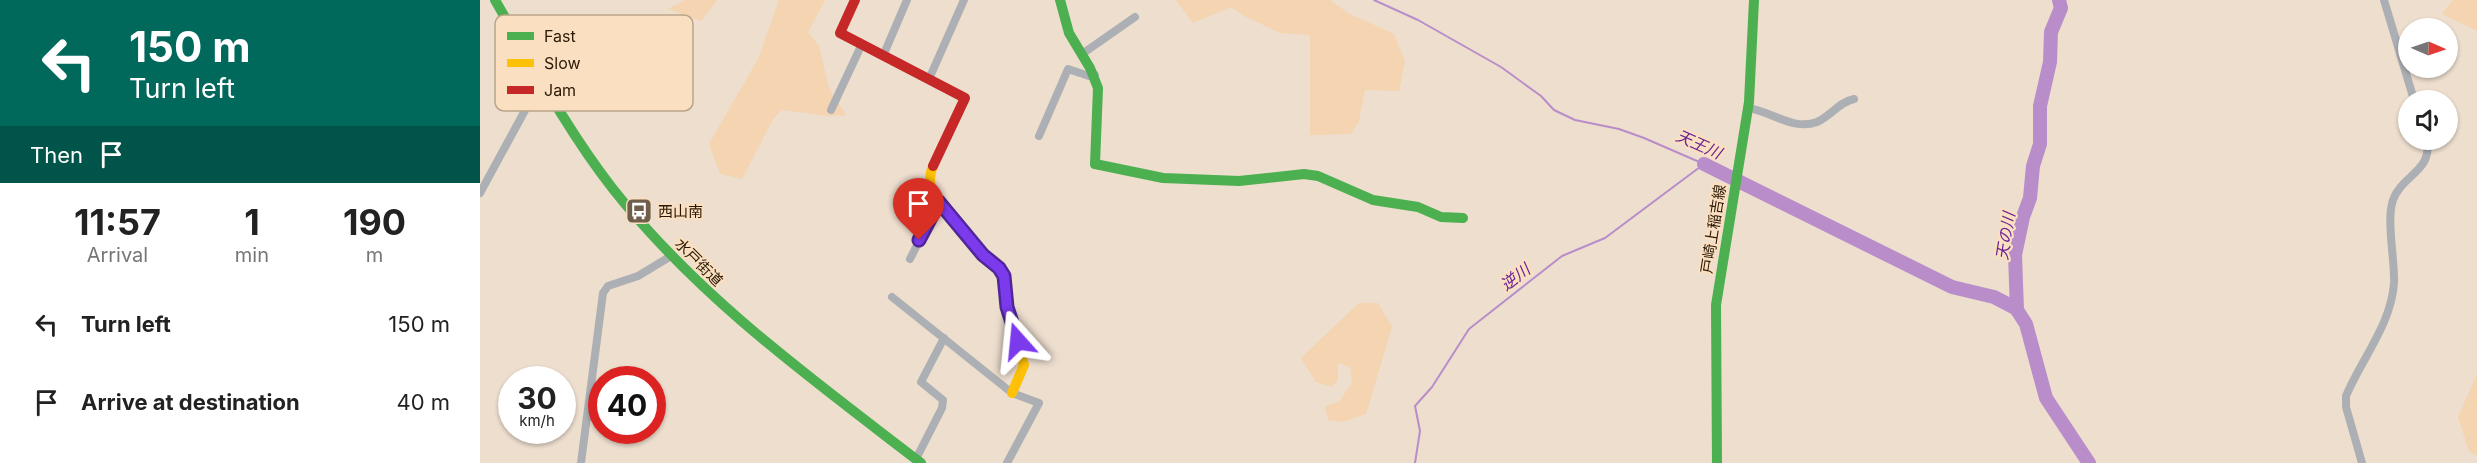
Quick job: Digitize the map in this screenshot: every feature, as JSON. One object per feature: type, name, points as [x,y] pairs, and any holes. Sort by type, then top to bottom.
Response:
[{"type":"main road","name":"水戸街道","points":[[495,0],[504,15]]},
{"type":"main road","points":[[855,0],[840,33],[965,98],[930,173],[930,185],[939,202],[983,255],[999,268],[1004,276],[1007,307],[1024,364],[1012,393]]},
{"type":"main road","points":[[1060,0],[1065,24],[1095,75],[1099,104],[1095,164],[1163,178],[1239,181],[1311,175],[1373,200],[1418,207],[1441,217],[1463,218]]},
{"type":"main road","name":"戸崎上稲吉線","points":[[1717,463],[1716,305],[1748,108],[1754,0]]},
{"type":"main road","name":"水戸街道","points":[[559,111],[613,189],[671,256],[761,339],[918,461]]},
{"type":"street","points":[[883,56],[908,0]]},
{"type":"street","points":[[929,79],[964,0]]},
{"type":"street","points":[[2384,0],[2411,90]]},
{"type":"street","points":[[1082,54],[1135,17]]},
{"type":"street","points":[[831,110],[862,44]]},
{"type":"street","points":[[1039,136],[1068,69],[1089,76],[1095,75]]},
{"type":"street","points":[[1748,108],[1805,125],[1817,122],[1847,100],[1854,99]]},
{"type":"street","points":[[480,193],[525,111]]},
{"type":"street","points":[[2362,463],[2346,407],[2346,396],[2386,318],[2394,284],[2393,200],[2404,182],[2424,164],[2427,150]]},
{"type":"street","points":[[909,259],[939,202]]},
{"type":"street","points":[[581,463],[603,293],[608,286],[638,276],[671,256]]},
{"type":"street","points":[[892,297],[1012,393],[1039,403],[1007,463]]},
{"type":"street","points":[[918,461],[942,408],[943,400],[921,382],[944,339]]},
{"type":"shaded area","points":[[685,0],[717,0],[701,21],[693,18],[693,15],[684,15],[668,9]]},
{"type":"shaded area","points":[[779,0],[825,0],[808,32],[819,46],[829,88],[846,115],[829,116],[782,110],[773,119],[742,179],[720,174],[709,144],[758,59]]},
{"type":"shaded area","points":[[1176,0],[1330,0],[1348,13],[1394,34],[1405,61],[1399,91],[1365,90],[1359,121],[1351,134],[1310,135],[1310,35],[1280,33],[1244,16],[1231,7],[1193,23]]},
{"type":"shaded area","points":[[2453,0],[2477,0],[2477,31],[2458,22],[2458,18],[2450,18],[2442,14]]},
{"type":"shaded area","points":[[1359,303],[1378,303],[1392,327],[1366,414],[1343,422],[1328,420],[1325,406],[1339,402],[1352,383],[1350,367],[1338,363],[1338,380],[1331,387],[1316,382],[1301,358]]},
{"type":"shaded area","points":[[2477,374],[2477,456],[2469,451],[2458,417]]},
{"type":"waterway","name":"逆川","points":[[1374,0],[1418,20],[1501,67],[1541,96],[1554,110],[1575,120],[1619,129],[1704,164],[1605,238],[1562,256],[1469,329],[1432,387],[1415,406],[1420,431],[1415,463]]},
{"type":"waterway","name":"天の川","points":[[2059,0],[2061,8],[2051,32],[2050,62],[2040,106],[2040,144],[2033,166],[2030,198],[2023,217],[2015,255],[2017,310],[2026,324],[2046,398],[2089,463]]},
{"type":"waterway","name":"天王川","points":[[1704,164],[1952,287],[1994,297],[2017,309]]},
{"type":"traffic: fast","points":[[495,0],[504,15]]},
{"type":"traffic: fast","points":[[1060,0],[1069,33],[1090,68],[1098,88],[1095,164],[1163,178],[1239,181],[1304,174],[1318,176],[1373,200],[1418,207],[1441,217],[1463,218]]},
{"type":"traffic: fast","points":[[1717,463],[1716,305],[1749,102],[1754,0]]},
{"type":"traffic: fast","points":[[560,111],[580,144],[613,189],[646,229],[682,266],[798,368],[921,463]]},
{"type":"traffic: slow","points":[[933,166],[930,181],[934,196],[983,255],[999,268],[1004,276],[1007,307],[1024,365],[1012,393]]},
{"type":"traffic: jam","points":[[855,0],[840,33],[965,98],[933,166]]},
{"type":"place","name":"西山南","points":[[639,211]]},
{"type":"route","points":[[919,240],[939,202],[983,255],[999,268],[1004,276],[1007,307],[1018,341]]}]
